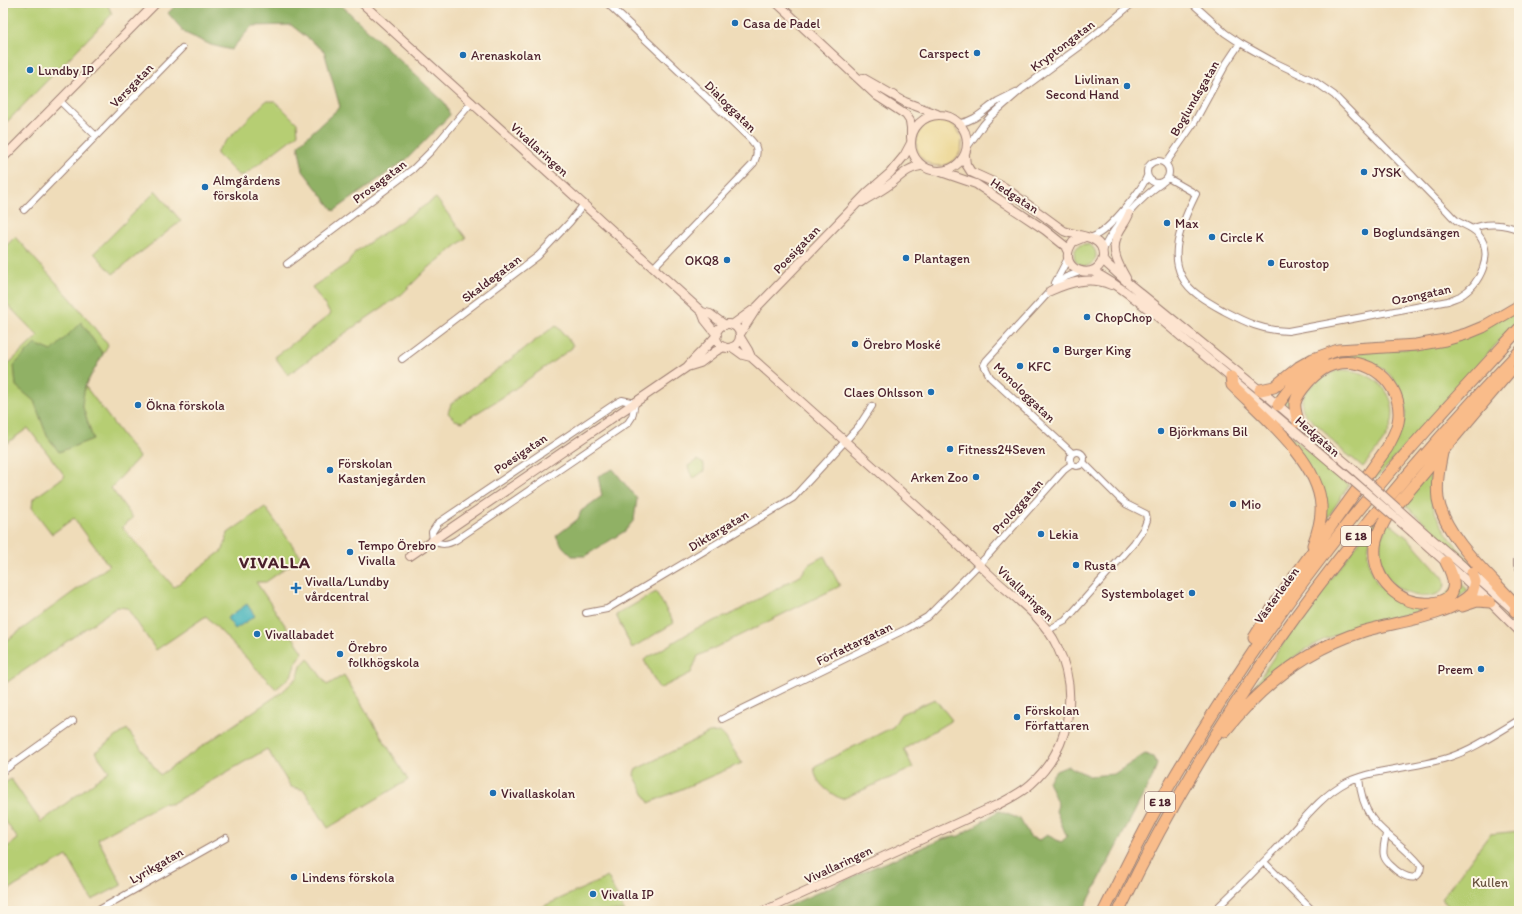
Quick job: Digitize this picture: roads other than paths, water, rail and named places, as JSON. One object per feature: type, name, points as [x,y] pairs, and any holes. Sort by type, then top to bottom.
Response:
[{"type":"highway","points":[[1260,390],[1274,387],[1303,364],[1328,353],[1338,350],[1416,345],[1446,340],[1484,327],[1519,306]]},
{"type":"highway","name":"Västerleden","points":[[1104,911],[1168,787],[1199,735],[1255,648],[1282,610],[1353,517],[1412,447],[1519,329]]},
{"type":"highway","name":"E 18","points":[[1119,911],[1167,818],[1214,737],[1252,677],[1313,591],[1344,551],[1414,467],[1519,352]]},
{"type":"highway","points":[[1275,408],[1292,386],[1314,365],[1326,358],[1328,353]]},
{"type":"highway","name":"E 18","points":[[1446,562],[1452,573],[1453,588],[1451,594],[1446,599],[1426,604],[1406,600],[1390,589],[1380,575],[1375,558],[1375,546],[1378,535],[1386,518],[1519,361]]},
{"type":"highway","name":"E 18","points":[[1224,698],[1227,681],[1277,602],[1388,448],[1397,426],[1398,405],[1391,386],[1378,372],[1359,363],[1344,362],[1326,367],[1317,374],[1299,393],[1295,406],[1298,422]]},
{"type":"highway","name":"E 18","points":[[1231,377],[1232,386],[1289,443],[1302,458],[1314,478],[1320,498],[1321,514],[1310,555]]},
{"type":"highway","name":"E 18","points":[[1443,451],[1437,483],[1438,499],[1443,514],[1458,541],[1516,605],[1517,613]]},
{"type":"highway","points":[[1472,573],[1474,578],[1474,587]]},
{"type":"highway","name":"E 18","points":[[1214,737],[1221,737],[1235,719],[1271,682],[1293,665],[1317,650],[1361,632],[1438,612],[1455,605],[1470,595],[1474,587]]},
{"type":"highway","name":"E 18","points":[[1455,605],[1459,608],[1477,601],[1489,600]]},
{"type":"main road","points":[[3,158],[156,3]]},
{"type":"main road","name":"Vivallaringen","points":[[362,3],[702,312],[705,320],[717,335]]},
{"type":"main road","points":[[777,3],[851,72],[877,96],[906,115],[910,121],[914,157],[922,166],[940,172],[950,170],[965,156],[968,146],[965,131],[960,123],[946,115],[938,114],[905,102],[851,72]]},
{"type":"main road","points":[[911,140],[916,126],[921,121],[928,116],[938,114]]},
{"type":"main road","name":"Poesigatan","points":[[728,325],[757,307],[868,192],[890,173],[904,156],[911,140]]},
{"type":"main road","name":"Hedgatan","points":[[965,156],[966,164],[971,172],[1004,187],[1064,231],[1087,237]]},
{"type":"main road","name":"Poesigatan","points":[[853,208],[890,185],[908,169],[915,166],[922,166]]},
{"type":"main road","name":"Hedgatan","points":[[940,172],[960,178],[981,188],[1045,230],[1065,246],[1068,255]]},
{"type":"main road","points":[[1128,282],[1114,254],[1117,236],[1129,214]]},
{"type":"main road","points":[[1087,237],[1098,242],[1102,255],[1100,264],[1092,271],[1080,272],[1072,267],[1068,255],[1073,242],[1087,237]]},
{"type":"main road","name":"Hedgatan","points":[[1102,255],[1107,264],[1128,282],[1260,390],[1275,408],[1353,481],[1489,600],[1519,631]]},
{"type":"main road","name":"Hedgatan","points":[[1092,271],[1110,280],[1231,377],[1275,408],[1298,422],[1517,613]]},
{"type":"main road","points":[[1050,290],[1080,280],[1104,282],[1120,289]]},
{"type":"main road","name":"Poesigatan","points":[[740,335],[757,307]]},
{"type":"main road","name":"Vivallaringen","points":[[702,312],[710,314],[728,325]]},
{"type":"main road","points":[[728,325],[736,327],[740,335],[737,344],[728,347],[719,344],[717,335],[719,329],[728,325]]},
{"type":"main road","name":"Poesigatan","points":[[687,368],[717,335]]},
{"type":"main road","name":"Vivallaringen","points":[[740,335],[751,357],[1044,624],[1062,657],[1069,687],[1069,716],[1065,730],[1054,757],[1029,786],[985,810],[764,911]]},
{"type":"main road","name":"Vivallaringen","points":[[728,347],[743,355],[751,357]]},
{"type":"main road","name":"Poesigatan","points":[[410,556],[687,368],[700,364],[716,351],[728,347]]},
{"type":"street","name":"Dialoggatan","points":[[607,3],[740,129],[756,147],[758,154],[754,163],[653,268]]},
{"type":"street","name":"Kryptongatan","points":[[968,146],[982,125],[1022,89],[1086,42],[1133,3]]},
{"type":"street","name":"Ozongatan","points":[[1168,178],[1196,194],[1181,228],[1176,245],[1176,259],[1181,275],[1197,294],[1253,325],[1271,330],[1288,331],[1448,301],[1459,297],[1470,288],[1483,271],[1486,257],[1484,245],[1478,234],[1456,220],[1334,95],[1314,81],[1274,62],[1240,43],[1216,26],[1192,3]]},
{"type":"street","name":"Boglundsgatan","points":[[1166,163],[1194,123],[1240,43]]},
{"type":"street","name":"Versgatan","points":[[24,210],[182,48]]},
{"type":"street","name":"Kryptongatan","points":[[960,123],[968,122],[976,118],[999,100],[1022,89]]},
{"type":"street","points":[[60,101],[96,136]]},
{"type":"street","name":"Prosagatan","points":[[287,264],[416,166],[430,152],[472,102]]},
{"type":"street","points":[[1087,237],[1098,235],[1138,193],[1147,176],[1147,168],[1152,162],[1159,160],[1166,163],[1169,169],[1168,178],[1150,192],[1109,237],[1102,255]]},
{"type":"street","points":[[1147,176],[1152,182],[1162,183]]},
{"type":"street","name":"Skaldegatan","points":[[402,359],[538,256],[570,222],[584,204]]},
{"type":"street","points":[[1472,229],[1476,227],[1497,225],[1519,230]]},
{"type":"street","name":"Monologgatan","points":[[1050,290],[1068,255]]},
{"type":"street","name":"Monologgatan","points":[[1072,453],[990,377],[984,367],[986,361],[1050,290],[1066,278],[1080,272]]},
{"type":"street","name":"Poesigatan","points":[[432,541],[432,532],[438,523],[616,403],[622,400],[635,403]]},
{"type":"street","points":[[432,541],[440,544],[448,544],[456,540],[628,423],[632,417],[635,403]]},
{"type":"street","name":"Diktargatan","points":[[586,614],[607,609],[793,498],[859,426],[872,406]]},
{"type":"street","points":[[1048,630],[1058,625],[1068,617],[1134,544],[1147,520],[1146,514],[1126,504],[1083,462],[1083,456],[1081,453],[1072,453],[1070,459],[1072,464],[1078,466],[1083,462]]},
{"type":"street","name":"Prologgatan","points":[[978,563],[989,554],[1064,470],[1072,464]]},
{"type":"street","points":[[1519,559],[1517,560],[1517,565],[1519,568]]},
{"type":"street","name":"Författargatan","points":[[722,719],[920,622],[927,617],[978,563]]},
{"type":"street","points":[[1214,911],[1264,862],[1328,795],[1348,782],[1359,778],[1449,757],[1471,747],[1519,720]]},
{"type":"street","points":[[3,771],[73,721]]},
{"type":"street","points":[[1359,778],[1362,797],[1367,812],[1377,826],[1386,834],[1421,866],[1421,870],[1414,877],[1406,877],[1386,861],[1384,855],[1386,834]]},
{"type":"street","name":"Lyrikgatan","points":[[97,911],[226,838]]},
{"type":"street","points":[[1264,862],[1313,911]]},
{"type":"water","points":[[247,604],[255,616],[235,629],[227,618]]},
{"type":"place","name":"Casa de Padel","points":[[735,23]]},
{"type":"place","name":"Carspect","points":[[977,53]]},
{"type":"place","name":"Arenaskolan","points":[[463,55]]},
{"type":"place","name":"Lundby IP","points":[[30,70]]},
{"type":"place","name":"Livlinan Second Hand","points":[[1127,86]]},
{"type":"place","name":"JYSK","points":[[1364,172]]},
{"type":"place","name":"Almgårdens förskola","points":[[205,187]]},
{"type":"place","name":"Max","points":[[1167,223]]},
{"type":"place","name":"Boglundsängen","points":[[1365,232]]},
{"type":"place","name":"Circle K","points":[[1212,237]]},
{"type":"place","name":"Plantagen","points":[[906,258]]},
{"type":"place","name":"OKQ8","points":[[727,260]]},
{"type":"place","name":"Eurostop","points":[[1271,263]]},
{"type":"place","name":"ChopChop","points":[[1087,317]]},
{"type":"place","name":"Örebro Moské","points":[[855,344]]},
{"type":"place","name":"Burger King","points":[[1056,350]]},
{"type":"place","name":"KFC","points":[[1020,366]]},
{"type":"place","name":"Claes Ohlsson","points":[[931,392]]},
{"type":"place","name":"Ökna förskola","points":[[138,405]]},
{"type":"place","name":"Björkmans Bil","points":[[1161,431]]},
{"type":"place","name":"Fitness24Seven","points":[[950,449]]},
{"type":"place","name":"Förskolan Kastanjegården","points":[[330,470]]},
{"type":"place","name":"Arken Zoo","points":[[976,477]]},
{"type":"place","name":"Mio","points":[[1233,504]]},
{"type":"place","name":"Lekia","points":[[1041,534]]},
{"type":"place","name":"Tempo Örebro Vivalla","points":[[350,552]]},
{"type":"place","name":"Rusta","points":[[1076,565]]},
{"type":"place","name":"Vivalla/Lundby vårdcentral","points":[[296,588]]},
{"type":"place","name":"Systembolaget","points":[[1192,593]]},
{"type":"place","name":"Vivallabadet","points":[[257,634]]},
{"type":"place","name":"Örebro folkhögskola","points":[[340,654]]},
{"type":"place","name":"Preem","points":[[1481,669]]},
{"type":"place","name":"Förskolan Författaren","points":[[1017,717]]},
{"type":"place","name":"Vivallaskolan","points":[[493,793]]},
{"type":"place","name":"Lindens förskola","points":[[294,877]]},
{"type":"place","name":"Vivalla IP","points":[[593,894]]},
{"type":"district","name":"VIVALLA","points":[[275,562]]},
{"type":"park label","name":"Kullen","points":[[1490,882]]}]
